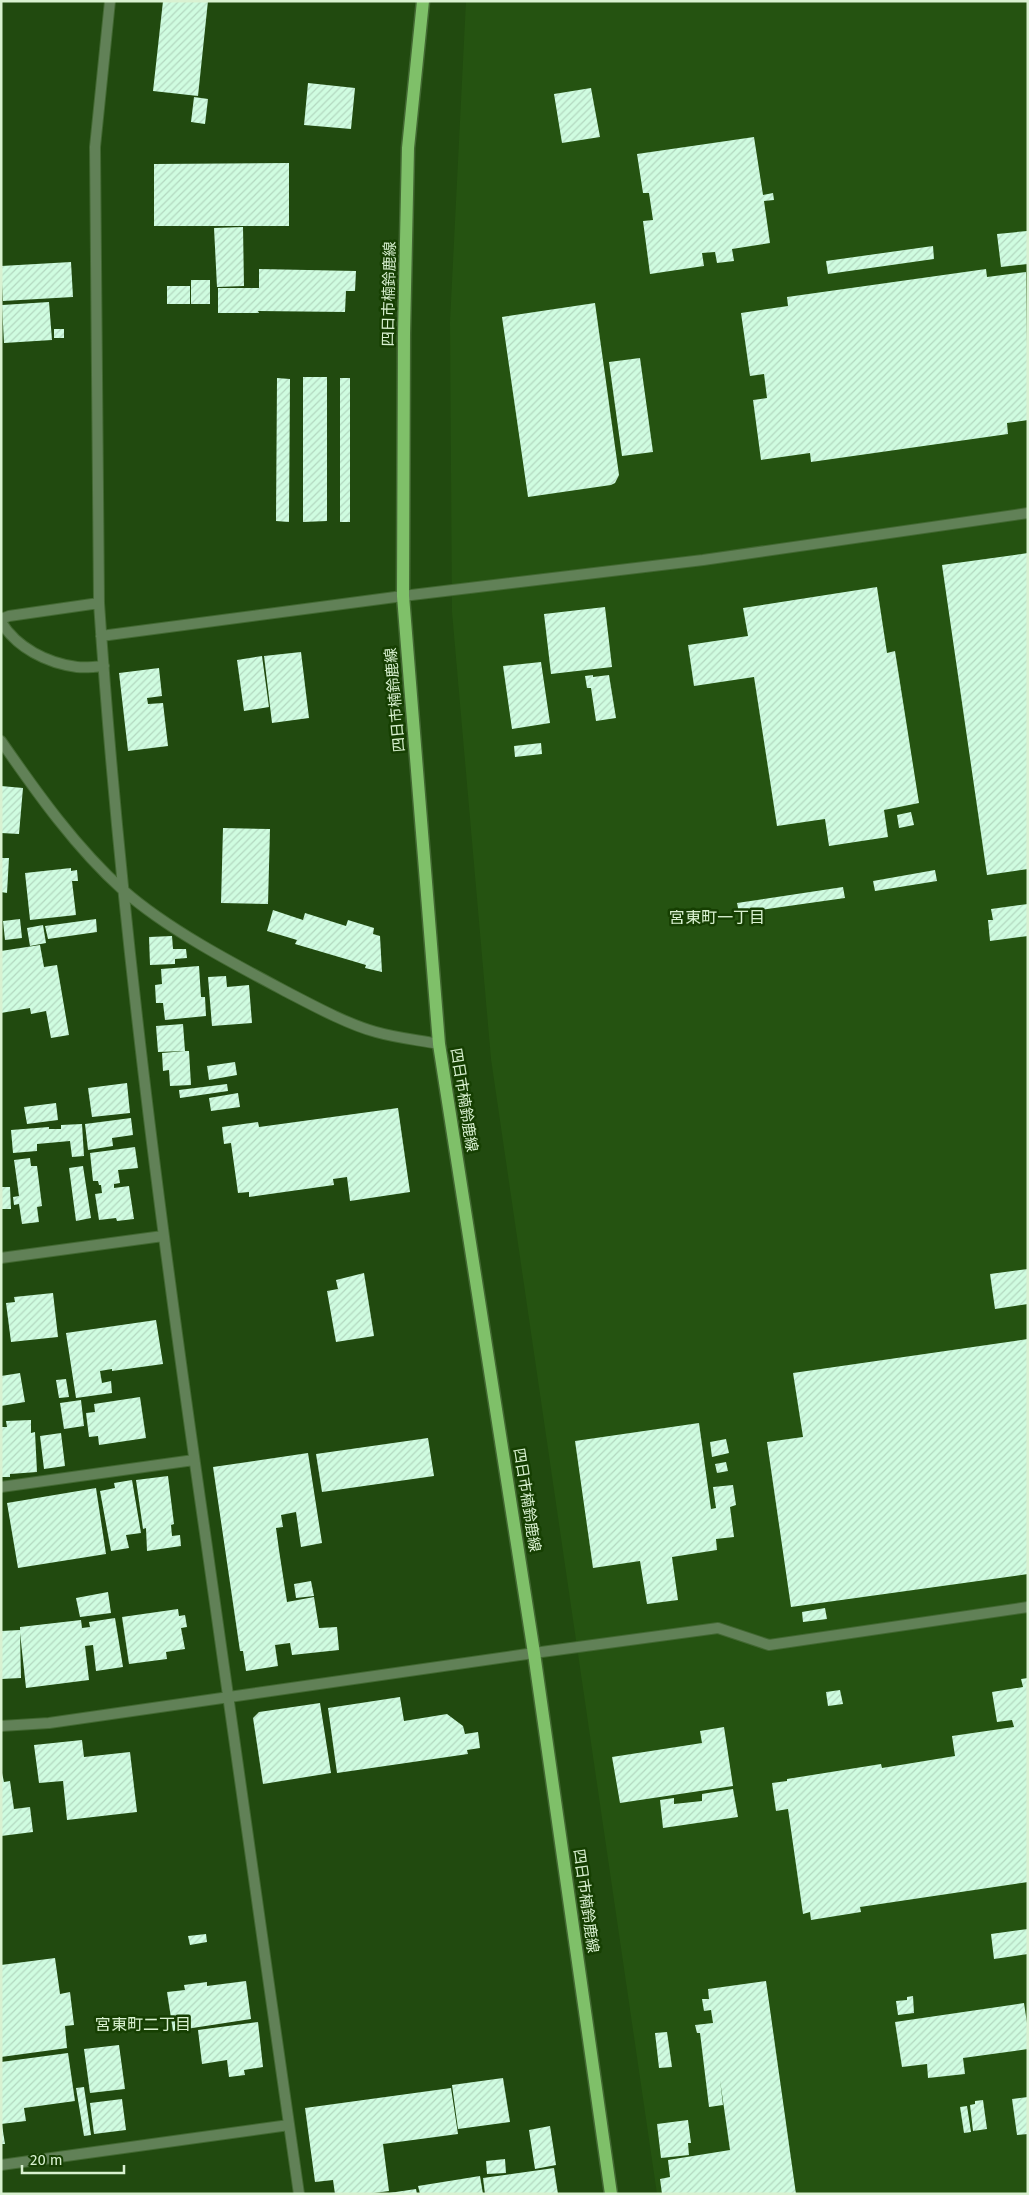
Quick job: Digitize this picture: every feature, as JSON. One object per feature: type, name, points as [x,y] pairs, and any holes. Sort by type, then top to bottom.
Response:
[{"type":"main road","name":"四日市楠鈴鹿線","points":[[423,1],[408,148],[404,344],[403,596],[439,1044],[534,1653],[611,2194]]},
{"type":"street","points":[[110,1],[95,147],[99,603],[104,666],[124,891],[163,1236],[299,2194]]},
{"type":"street","points":[[102,636],[403,596],[702,560],[1028,513]]},
{"type":"street","points":[[99,603],[18,614],[1,621],[8,633],[46,659],[78,668],[104,666]]},
{"type":"street","points":[[1,741],[53,812],[96,864],[124,891],[152,913],[249,972],[314,1006],[375,1032],[439,1044]]},
{"type":"street","points":[[1,1258],[163,1236]]},
{"type":"street","points":[[1,1487],[194,1460]]},
{"type":"street","points":[[1,1726],[49,1723],[718,1628],[769,1645],[1028,1607]]},
{"type":"street","points":[[1,2165],[289,2125]]},
{"type":"shaded area","points":[[466,1],[1028,1],[1028,2194],[657,2194],[491,1059],[452,612],[450,322]]},
{"type":"building","points":[[163,1],[208,1],[198,96],[153,91]]},
{"type":"building","points":[[308,83],[355,88],[351,129],[304,125]]},
{"type":"building","points":[[591,88],[600,137],[562,143],[554,94]]},
{"type":"building","points":[[194,97],[208,99],[205,124],[191,122]]},
{"type":"building","points":[[754,137],[763,195],[773,193],[774,200],[764,201],[770,243],[732,249],[734,261],[717,263],[715,252],[702,253],[704,266],[650,274],[643,221],[653,220],[649,193],[643,193],[637,154]]},
{"type":"building","points":[[289,163],[289,226],[154,226],[154,164]]},
{"type":"building","points":[[243,227],[244,286],[217,287],[214,228]]},
{"type":"building","points":[[1027,231],[1028,264],[1001,267],[997,234]]},
{"type":"building","points":[[933,246],[934,259],[828,274],[826,261]]},
{"type":"building","points":[[71,262],[73,297],[3,301],[1,266]]},
{"type":"building","points":[[259,269],[356,271],[355,291],[346,291],[345,312],[258,311],[259,313],[218,313],[218,288],[259,288]]},
{"type":"building","points":[[986,269],[987,277],[1026,272],[1028,420],[1007,423],[1008,434],[811,462],[810,453],[761,460],[753,400],[767,398],[764,374],[750,376],[741,313],[788,306],[787,297]]},
{"type":"building","points":[[191,280],[210,280],[210,304],[191,304]]},
{"type":"building","points":[[167,286],[190,286],[190,304],[167,304]]},
{"type":"building","points":[[49,302],[52,340],[4,343],[2,305]]},
{"type":"building","points":[[595,303],[619,475],[615,483],[611,485],[528,497],[502,317]]},
{"type":"building","points":[[54,329],[64,329],[64,338],[54,338]]},
{"type":"building","points":[[640,358],[653,452],[622,456],[609,362]]},
{"type":"building","points":[[303,377],[327,377],[327,521],[303,522]]},
{"type":"building","points":[[277,378],[290,379],[289,522],[276,521]]},
{"type":"building","points":[[340,378],[350,378],[350,522],[340,522]]},
{"type":"building","points":[[1028,553],[1028,869],[987,875],[942,565]]},
{"type":"building","points":[[877,587],[887,653],[895,651],[919,803],[884,810],[888,837],[829,846],[825,819],[777,826],[754,677],[694,686],[688,645],[748,636],[743,608]]},
{"type":"building","points":[[605,607],[612,667],[551,674],[544,614]]},
{"type":"building","points":[[301,652],[309,718],[272,723],[264,656]]},
{"type":"building","points":[[262,656],[269,707],[244,711],[237,660]]},
{"type":"building","points":[[541,662],[550,723],[512,729],[503,666]]},
{"type":"building","points":[[159,668],[162,696],[147,698],[148,704],[163,703],[168,746],[128,751],[119,673]]},
{"type":"building","points":[[593,675],[593,677],[609,675],[616,718],[596,721],[591,688],[587,688],[585,676]]},
{"type":"building","points":[[541,743],[542,754],[515,757],[514,746]]},
{"type":"building","points":[[1,786],[23,788],[19,834],[1,833]]},
{"type":"building","points":[[911,812],[914,825],[899,828],[897,815]]},
{"type":"building","points":[[223,828],[270,829],[268,904],[221,903]]},
{"type":"building","points":[[1,858],[9,858],[7,893],[1,892]]},
{"type":"building","points":[[71,868],[71,871],[77,870],[78,881],[72,881],[76,915],[30,920],[25,873]]},
{"type":"building","points":[[935,870],[937,881],[875,891],[873,881]]},
{"type":"building","points":[[843,887],[845,898],[739,913],[737,903]]},
{"type":"building","points":[[1028,904],[1028,936],[990,941],[988,920],[993,920],[991,909]]},
{"type":"building","points":[[273,910],[303,920],[305,913],[346,926],[348,920],[374,928],[373,934],[380,936],[382,972],[365,968],[366,965],[295,944],[297,940],[267,931]]},
{"type":"building","points":[[20,919],[22,938],[5,940],[3,921]]},
{"type":"building","points":[[96,919],[97,932],[48,939],[45,926]]},
{"type":"building","points":[[43,925],[46,943],[30,946],[27,928]]},
{"type":"building","points":[[172,936],[173,949],[186,949],[187,958],[175,959],[175,964],[150,965],[149,937]]},
{"type":"building","points":[[40,945],[44,967],[57,965],[69,1035],[51,1038],[46,1011],[31,1014],[30,1008],[1,1013],[1,951]]},
{"type":"building","points":[[199,966],[201,997],[205,997],[206,1016],[165,1020],[163,1003],[156,1003],[155,985],[162,984],[161,969]]},
{"type":"building","points":[[226,976],[227,987],[249,985],[252,1023],[212,1026],[208,977]]},
{"type":"building","points":[[183,1024],[185,1051],[158,1052],[156,1026]]},
{"type":"building","points":[[189,1051],[191,1085],[170,1086],[169,1070],[163,1071],[162,1053]]},
{"type":"building","points":[[235,1062],[237,1075],[209,1080],[207,1066]]},
{"type":"building","points":[[127,1083],[130,1113],[92,1117],[88,1088]]},
{"type":"building","points":[[227,1084],[228,1091],[180,1098],[179,1090]]},
{"type":"building","points":[[238,1093],[240,1107],[211,1111],[209,1098]]},
{"type":"building","points":[[56,1103],[58,1120],[27,1124],[24,1107]]},
{"type":"building","points":[[398,1108],[410,1192],[350,1201],[347,1177],[333,1179],[334,1185],[249,1197],[249,1192],[238,1193],[231,1143],[224,1144],[222,1127],[258,1122],[259,1127]]},
{"type":"building","points":[[131,1118],[133,1135],[112,1138],[113,1146],[88,1150],[85,1124]]},
{"type":"building","points":[[82,1124],[84,1156],[72,1157],[70,1141],[37,1144],[37,1151],[13,1153],[11,1130],[49,1127],[49,1129],[61,1129],[61,1125]]},
{"type":"building","points":[[135,1147],[138,1168],[118,1170],[120,1183],[114,1184],[114,1188],[129,1186],[134,1219],[117,1221],[116,1218],[99,1220],[95,1194],[102,1193],[101,1185],[99,1185],[98,1181],[93,1181],[90,1153]]},
{"type":"building","points":[[30,1158],[31,1166],[37,1166],[42,1206],[37,1207],[39,1222],[22,1224],[19,1204],[14,1205],[13,1197],[19,1196],[14,1160]]},
{"type":"building","points":[[83,1166],[91,1218],[76,1221],[69,1168]]},
{"type":"building","points":[[1,1187],[10,1187],[11,1209],[1,1209]]},
{"type":"building","points":[[1028,1269],[1028,1304],[995,1309],[990,1274]]},
{"type":"building","points":[[364,1273],[374,1336],[336,1342],[327,1291],[338,1289],[336,1280]]},
{"type":"building","points":[[53,1293],[58,1337],[11,1342],[6,1303],[15,1302],[14,1297]]},
{"type":"building","points":[[156,1320],[163,1364],[100,1371],[102,1383],[111,1381],[112,1393],[76,1398],[66,1333]]},
{"type":"building","points":[[1028,1339],[1028,1574],[791,1607],[767,1442],[803,1437],[793,1373]]},
{"type":"building","points":[[20,1373],[25,1402],[1,1406],[1,1376]]},
{"type":"building","points":[[66,1379],[69,1397],[59,1398],[56,1380]]},
{"type":"building","points":[[140,1397],[146,1438],[99,1445],[98,1436],[89,1437],[86,1413],[95,1412],[94,1404]]},
{"type":"building","points":[[81,1400],[84,1426],[64,1429],[60,1403]]},
{"type":"building","points":[[31,1420],[31,1433],[35,1432],[37,1472],[10,1474],[10,1477],[1,1477],[1,1427],[7,1427],[6,1421]]},
{"type":"building","points":[[699,1423],[711,1509],[716,1508],[713,1487],[733,1485],[736,1505],[730,1507],[734,1537],[716,1539],[717,1550],[672,1557],[678,1600],[647,1604],[640,1561],[593,1568],[575,1441]]},
{"type":"building","points":[[61,1433],[65,1466],[44,1469],[40,1436]]},
{"type":"building","points":[[428,1438],[434,1476],[322,1492],[316,1454]]},
{"type":"building","points":[[726,1439],[729,1453],[712,1457],[710,1442]]},
{"type":"building","points":[[308,1453],[322,1543],[301,1547],[296,1512],[281,1515],[283,1527],[276,1528],[287,1602],[314,1597],[319,1628],[337,1627],[339,1650],[292,1655],[290,1643],[275,1645],[278,1666],[246,1671],[243,1651],[240,1651],[213,1467]]},
{"type":"building","points":[[726,1462],[728,1471],[717,1473],[715,1464]]},
{"type":"building","points":[[168,1476],[174,1524],[171,1525],[172,1536],[180,1535],[181,1546],[147,1551],[146,1528],[143,1529],[136,1480]]},
{"type":"building","points":[[132,1480],[141,1533],[126,1535],[129,1548],[111,1551],[100,1491],[115,1488],[114,1483]]},
{"type":"building","points":[[96,1488],[106,1554],[18,1568],[7,1503]]},
{"type":"building","points":[[311,1581],[314,1596],[296,1598],[294,1584]]},
{"type":"building","points":[[108,1592],[111,1613],[80,1617],[76,1598]]},
{"type":"building","points":[[825,1608],[827,1619],[803,1622],[802,1612]]},
{"type":"building","points":[[178,1609],[179,1616],[185,1615],[187,1627],[181,1628],[185,1649],[166,1652],[167,1659],[129,1664],[122,1617]]},
{"type":"building","points":[[115,1618],[123,1667],[96,1671],[93,1645],[85,1646],[89,1680],[26,1688],[20,1633],[21,1678],[1,1679],[1,1631],[20,1630],[20,1627],[81,1620],[82,1628],[90,1627],[89,1622]]},
{"type":"building","points":[[1028,1678],[1028,1882],[860,1907],[861,1912],[811,1920],[810,1912],[803,1914],[788,1809],[776,1811],[772,1783],[881,1764],[882,1768],[955,1756],[952,1736],[1014,1727],[1012,1720],[997,1722],[992,1692],[1023,1687],[1021,1679]]},
{"type":"building","points":[[840,1690],[843,1704],[828,1706],[826,1692]]},
{"type":"building","points":[[400,1697],[404,1721],[447,1714],[463,1726],[465,1734],[478,1732],[480,1748],[467,1750],[468,1754],[337,1773],[328,1708]]},
{"type":"building","points":[[320,1703],[331,1773],[263,1784],[253,1718],[259,1712]]},
{"type":"building","points":[[724,1727],[733,1786],[620,1803],[612,1757],[702,1743],[700,1731]]},
{"type":"building","points":[[82,1740],[84,1757],[130,1752],[137,1812],[67,1820],[63,1781],[39,1783],[34,1745]]},
{"type":"building","points":[[2,1773],[4,1782],[10,1781],[14,1809],[30,1807],[33,1832],[1,1836]]},
{"type":"building","points":[[733,1789],[738,1817],[663,1828],[660,1800],[674,1798],[674,1804],[702,1801],[702,1794]]},
{"type":"building","points":[[1028,1929],[1028,1954],[994,1959],[991,1934]]},
{"type":"building","points":[[206,1934],[207,1942],[190,1945],[188,1936]]},
{"type":"building","points":[[55,1958],[60,1994],[70,1992],[74,2025],[65,2026],[67,2048],[1,2057],[1,1965]]},
{"type":"building","points":[[246,1981],[251,2019],[173,2031],[167,1992],[185,1990],[184,1985],[207,1982],[207,1986]]},
{"type":"building","points":[[766,1981],[796,2194],[662,2194],[660,2179],[670,2177],[668,2160],[730,2150],[720,2080],[723,2105],[709,2107],[700,2033],[697,2033],[695,2025],[713,2023],[711,2010],[704,2011],[702,1999],[709,1999],[708,1989]]},
{"type":"building","points":[[913,1996],[914,2013],[898,2015],[896,2001],[907,2000],[907,1997]]},
{"type":"building","points":[[1024,2003],[1028,2030],[1028,2049],[963,2058],[965,2074],[928,2078],[927,2064],[902,2067],[895,2022]]},
{"type":"building","points":[[258,2022],[263,2067],[244,2070],[245,2075],[229,2077],[227,2060],[202,2064],[198,2030]]},
{"type":"building","points":[[667,2032],[672,2067],[659,2068],[655,2033]]},
{"type":"building","points":[[119,2045],[125,2089],[90,2093],[84,2049]]},
{"type":"building","points":[[68,2053],[75,2101],[24,2108],[26,2121],[1,2124],[1,2062]]},
{"type":"building","points":[[503,2078],[510,2122],[458,2129],[452,2085]]},
{"type":"building","points":[[84,2087],[91,2135],[84,2136],[76,2088]]},
{"type":"building","points":[[451,2088],[458,2134],[383,2144],[389,2191],[366,2194],[335,2194],[333,2180],[315,2182],[305,2108]]},
{"type":"building","points":[[1028,2097],[1028,2134],[1017,2135],[1012,2099]]},
{"type":"building","points":[[122,2099],[126,2130],[94,2134],[90,2103]]},
{"type":"building","points":[[983,2100],[987,2129],[973,2131],[970,2105],[975,2104],[975,2101]]},
{"type":"building","points":[[967,2106],[971,2132],[964,2133],[960,2107]]},
{"type":"building","points":[[688,2120],[691,2143],[688,2143],[689,2155],[661,2158],[657,2124]]},
{"type":"building","points":[[2,2125],[5,2144],[1,2144]]},
{"type":"building","points":[[550,2126],[556,2165],[535,2169],[529,2130]]},
{"type":"building","points":[[505,2159],[506,2173],[487,2174],[486,2161]]},
{"type":"building","points":[[554,2168],[558,2194],[485,2194],[483,2178]]},
{"type":"building","points":[[480,2176],[483,2194],[420,2194],[418,2186]]},
{"type":"building","points":[[416,2189],[417,2194],[389,2194],[389,2193]]},
{"type":"district","name":"宮東町一丁目","points":[[717,917]]},
{"type":"district","name":"宮東町二丁目","points":[[143,2024]]}]
